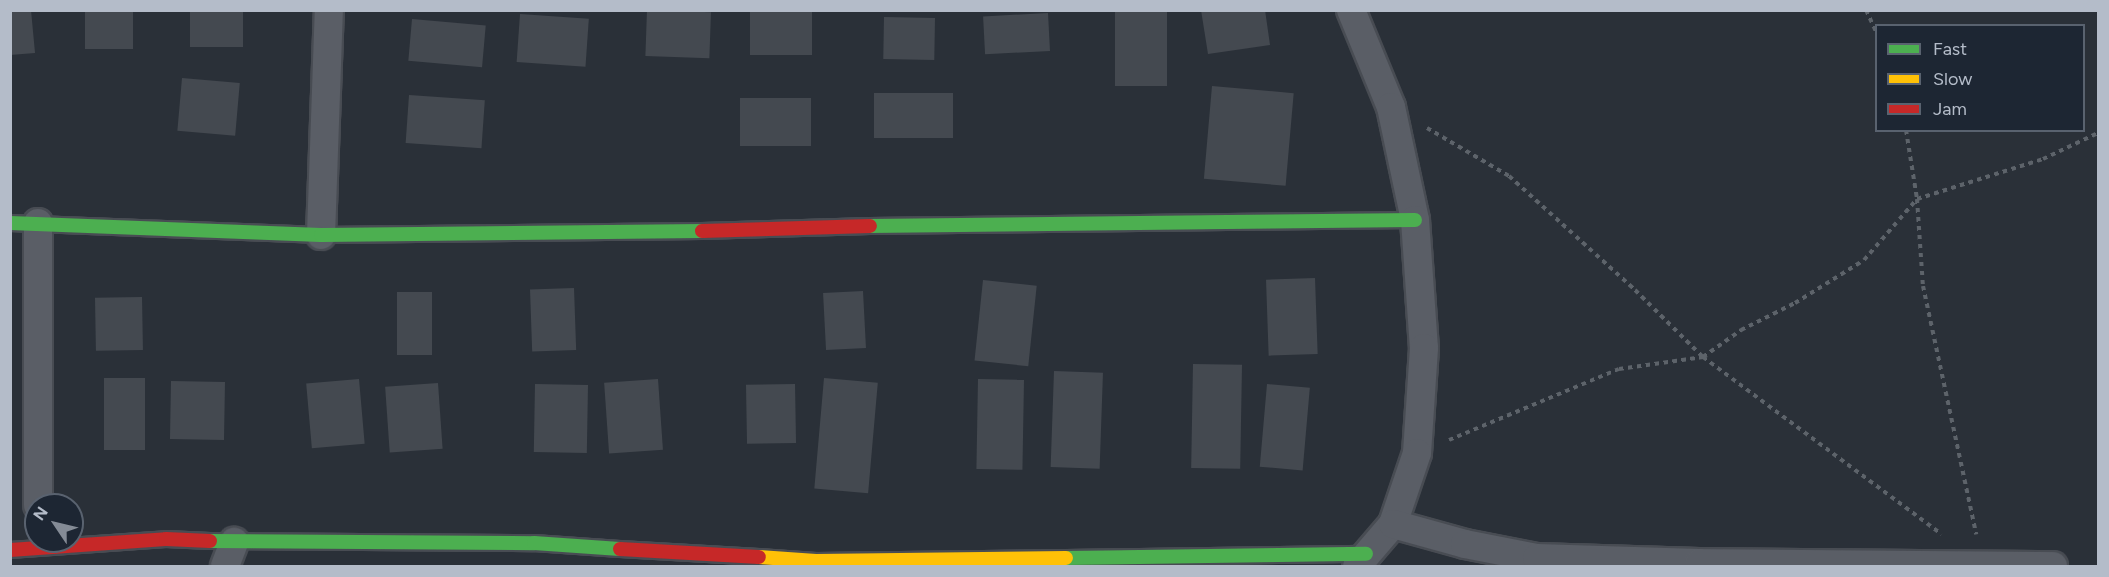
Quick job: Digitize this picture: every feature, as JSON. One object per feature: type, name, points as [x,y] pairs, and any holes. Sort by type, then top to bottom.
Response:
[{"type":"street","points":[[321,235],[329,10]]},
{"type":"street","points":[[84,543],[166,539],[230,554],[534,543],[839,561],[1012,557],[1362,560],[1394,524],[1417,453],[1424,348],[1415,220],[1391,107],[1351,10]]},
{"type":"street","points":[[37,493],[24,223],[321,235],[1415,220]]},
{"type":"street","points":[[1394,524],[1465,544],[1537,558],[1700,563],[1983,564],[2053,567]]},
{"type":"path","points":[[1866,10],[1875,29]]},
{"type":"path","points":[[1391,107],[1509,176],[1635,290],[1703,357],[1945,536]]},
{"type":"path","points":[[1906,132],[1917,199],[1923,285],[1983,564]]},
{"type":"path","points":[[1417,453],[1619,369],[1703,357],[1741,330],[1795,303],[1864,260],[1917,199],[2043,159],[2098,133]]},
{"type":"building","points":[[10,10],[31,10],[35,53],[10,55]]},
{"type":"building","points":[[85,10],[133,10],[133,49],[85,49]]},
{"type":"building","points":[[190,10],[243,10],[243,47],[190,47]]},
{"type":"building","points":[[647,10],[711,12],[709,58],[645,56]]},
{"type":"building","points":[[750,10],[812,10],[812,55],[750,55]]},
{"type":"building","points":[[1115,10],[1167,10],[1167,86],[1115,86]]},
{"type":"building","points":[[1201,10],[1265,10],[1270,45],[1208,54]]},
{"type":"building","points":[[1048,13],[1050,51],[985,54],[983,16]]},
{"type":"building","points":[[520,14],[589,19],[585,67],[517,62]]},
{"type":"building","points":[[884,17],[935,18],[934,60],[883,59]]},
{"type":"building","points":[[412,19],[486,25],[482,67],[408,61]]},
{"type":"building","points":[[182,78],[240,83],[235,136],[177,131]]},
{"type":"building","points":[[1212,86],[1294,93],[1286,186],[1204,179]]},
{"type":"building","points":[[874,93],[953,93],[953,138],[874,138]]},
{"type":"building","points":[[409,95],[485,100],[481,148],[406,143]]},
{"type":"building","points":[[740,98],[811,98],[811,146],[740,146]]},
{"type":"building","points":[[1315,278],[1318,354],[1269,356],[1266,280]]},
{"type":"building","points":[[983,280],[1037,286],[1028,366],[975,361]]},
{"type":"building","points":[[574,288],[576,350],[532,351],[530,290]]},
{"type":"building","points":[[863,291],[866,348],[826,350],[823,293]]},
{"type":"building","points":[[397,292],[432,292],[432,355],[397,355]]},
{"type":"building","points":[[142,297],[143,350],[96,351],[95,298]]},
{"type":"building","points":[[1193,364],[1242,365],[1240,469],[1191,468]]},
{"type":"building","points":[[1054,371],[1103,373],[1100,469],[1051,467]]},
{"type":"building","points":[[104,378],[145,378],[145,450],[104,450]]},
{"type":"building","points":[[824,378],[878,383],[868,493],[814,489]]},
{"type":"building","points":[[359,379],[365,444],[312,448],[306,384]]},
{"type":"building","points":[[658,379],[663,450],[609,454],[604,383]]},
{"type":"building","points":[[978,379],[1024,380],[1022,470],[976,469]]},
{"type":"building","points":[[171,381],[225,382],[224,440],[170,439]]},
{"type":"building","points":[[438,383],[443,449],[390,453],[385,387]]},
{"type":"building","points":[[535,384],[588,385],[587,453],[534,452]]},
{"type":"building","points":[[795,384],[796,443],[747,444],[746,385]]},
{"type":"building","points":[[1267,384],[1310,388],[1303,470],[1260,467]]},
{"type":"traffic: fast","points":[[870,226],[1415,220]]},
{"type":"traffic: fast","points":[[10,223],[321,235],[702,231]]},
{"type":"traffic: fast","points":[[210,541],[534,543],[620,549]]},
{"type":"traffic: fast","points":[[1066,558],[1366,554]]},
{"type":"traffic: slow","points":[[759,557],[816,561],[1066,558]]},
{"type":"traffic: jam","points":[[702,231],[870,226]]},
{"type":"traffic: jam","points":[[10,550],[166,539],[210,541]]},
{"type":"traffic: jam","points":[[620,549],[759,557]]}]
